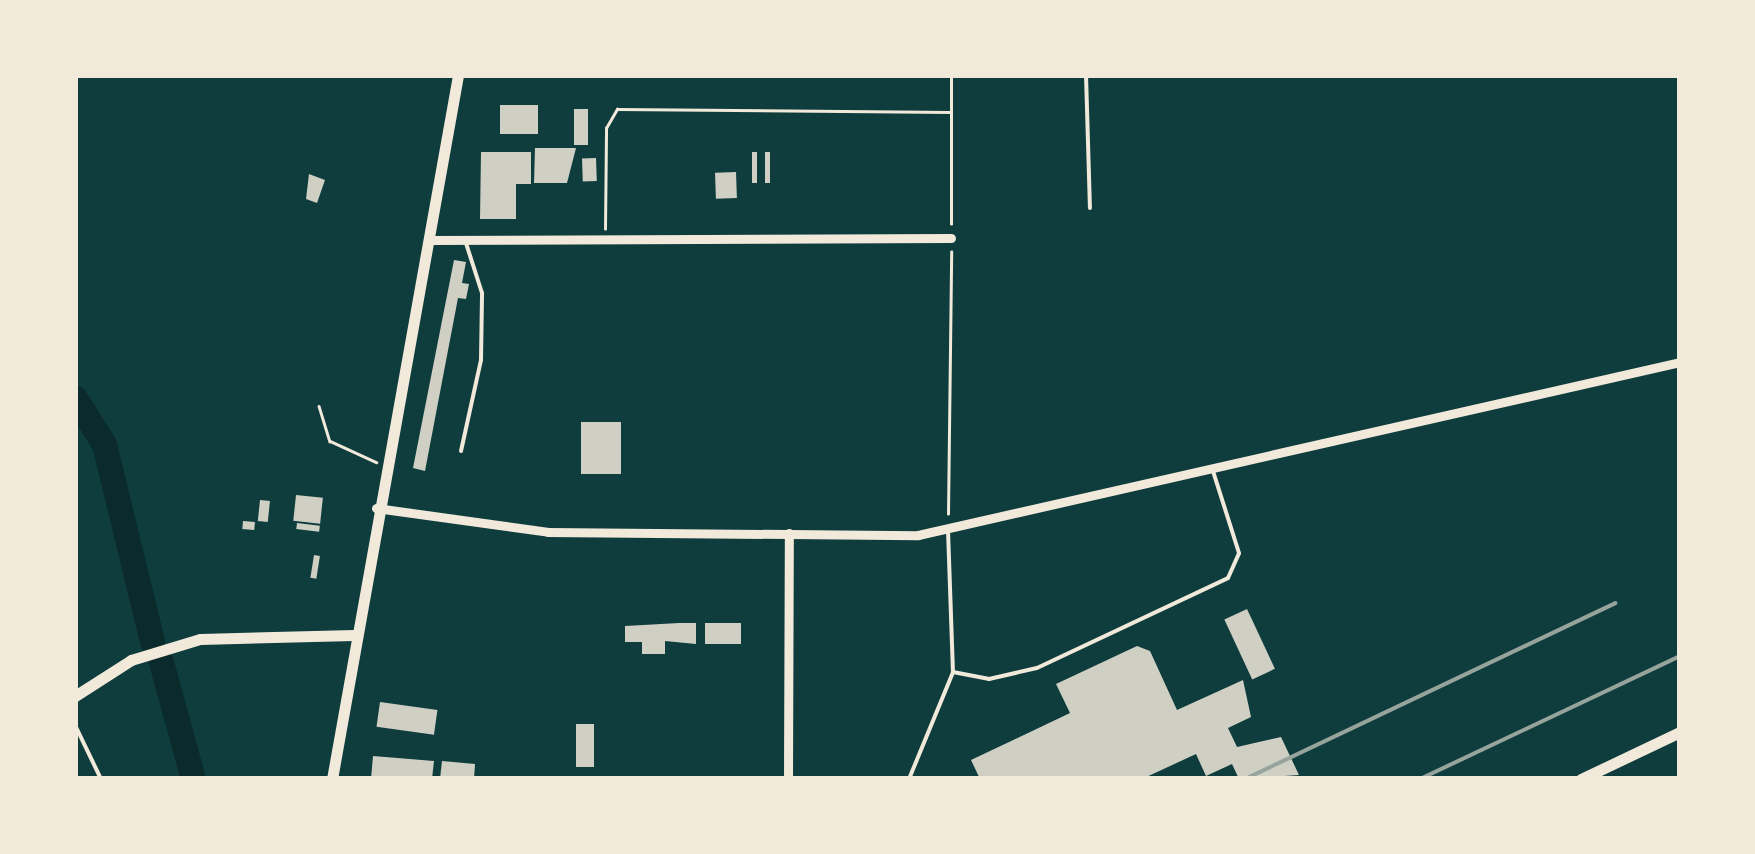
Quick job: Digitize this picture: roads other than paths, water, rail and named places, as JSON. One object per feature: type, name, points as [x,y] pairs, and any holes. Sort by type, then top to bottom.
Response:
[{"type":"street","points":[[332,779],[376,508],[458,75]]},
{"type":"street","points":[[429,240],[951,238]]},
{"type":"street","points":[[376,508],[548,532],[948,530],[1680,362]]},
{"type":"street","points":[[788,779],[789,532]]},
{"type":"street","points":[[75,696],[131,660],[200,639],[354,635]]},
{"type":"street","points":[[1581,779],[1680,732]]},
{"type":"lane","points":[[1086,75],[1090,208]]},
{"type":"lane","points":[[462,451],[481,360],[482,292],[465,240]]},
{"type":"lane","points":[[952,672],[989,679],[1038,668],[1228,578],[1240,553],[1214,471]]},
{"type":"lane","points":[[909,779],[952,672],[948,530]]},
{"type":"lane","points":[[75,725],[101,779]]},
{"type":"waterway","points":[[75,398],[104,444],[152,641]]},
{"type":"waterway","points":[[161,662],[193,779]]},
{"type":"railway","points":[[1245,779],[1615,603]]},
{"type":"railway","points":[[1420,779],[1680,656]]}]
